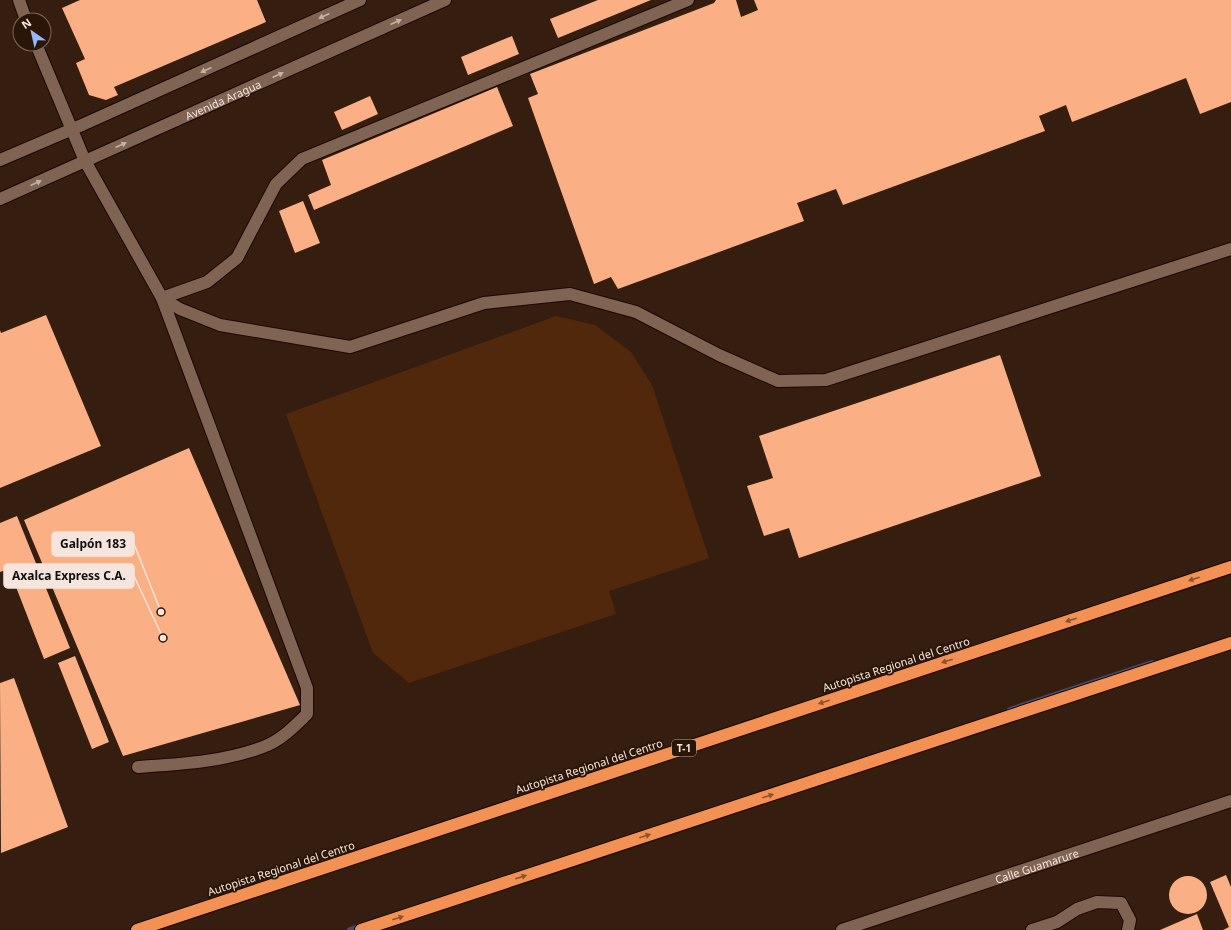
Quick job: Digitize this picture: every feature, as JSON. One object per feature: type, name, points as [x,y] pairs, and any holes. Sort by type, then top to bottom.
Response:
[{"type":"highway","name":"Autopista Regional del Centro","points":[[137,930],[1231,567]]},
{"type":"highway","points":[[361,930],[1231,643]]},
{"type":"street","points":[[19,0],[23,12]]},
{"type":"street","points":[[0,160],[71,130],[360,0]]},
{"type":"street","name":"Avenida Aragua","points":[[0,199],[445,0]]},
{"type":"street","points":[[162,298],[207,282],[237,258],[276,184],[302,159],[688,0]]},
{"type":"street","points":[[39,52],[85,161],[162,298],[306,688],[307,714],[290,731],[264,747],[205,762],[138,767]]},
{"type":"street","points":[[162,298],[180,309],[220,325],[350,347],[484,303],[570,294],[636,312],[719,355],[778,380],[826,380],[1231,249]]},
{"type":"street","name":"Calle Guamarure","points":[[842,930],[1231,801]]},
{"type":"street","points":[[1032,930],[1060,926],[1077,909],[1097,902],[1121,903],[1130,920],[1128,930]]},
{"type":"shaded area","points":[[556,316],[595,325],[631,352],[652,385],[709,558],[609,591],[616,614],[409,683],[373,653],[286,414]]},
{"type":"building","points":[[80,0],[257,0],[266,22],[114,87],[118,95],[106,100],[89,95],[76,63],[85,59],[62,8]]},
{"type":"building","points":[[598,0],[651,0],[558,38],[550,19]]},
{"type":"building","points":[[716,0],[736,0],[741,17],[758,10],[754,0],[1231,0],[1231,102],[1200,114],[1186,78],[1072,122],[1066,105],[1039,116],[1045,131],[843,205],[836,189],[797,203],[804,221],[618,289],[611,277],[594,284],[528,98],[538,94],[530,74],[714,3]]},
{"type":"building","points":[[512,36],[519,54],[468,75],[461,57]]},
{"type":"building","points":[[497,87],[513,126],[314,210],[308,195],[331,185],[322,160]]},
{"type":"building","points":[[370,96],[378,114],[342,130],[334,112]]},
{"type":"building","points":[[303,201],[320,243],[295,253],[279,211]]},
{"type":"building","points":[[46,315],[101,446],[0,488],[0,330],[1,333]]},
{"type":"building","points":[[1000,355],[1041,476],[799,558],[789,528],[764,536],[747,486],[773,478],[759,436]]},
{"type":"building","points":[[189,448],[300,705],[123,756],[24,520]]},
{"type":"building","points":[[17,516],[70,648],[44,659],[9,569],[0,572],[0,523]]},
{"type":"building","points":[[75,656],[109,742],[92,749],[58,663]]},
{"type":"building","points":[[14,678],[68,827],[1,853],[0,683]]},
{"type":"building","points":[[1226,875],[1231,887],[1231,930],[1223,930],[1229,927],[1210,882]]},
{"type":"building","points":[[1184,876],[1192,876],[1199,879],[1204,884],[1207,895],[1204,906],[1199,911],[1192,914],[1184,914],[1177,911],[1172,906],[1169,899],[1169,891],[1172,884],[1177,879]]},
{"type":"building","points":[[1197,914],[1203,930],[1160,930]]},
{"type":"waterway","points":[[1010,710],[1152,663]]},
{"type":"waterway","points":[[350,930],[362,926]]},
{"type":"place","name":"Galpón 183","points":[[161,612]]},
{"type":"place","name":"Axalca Express C.A.","points":[[163,638]]}]
